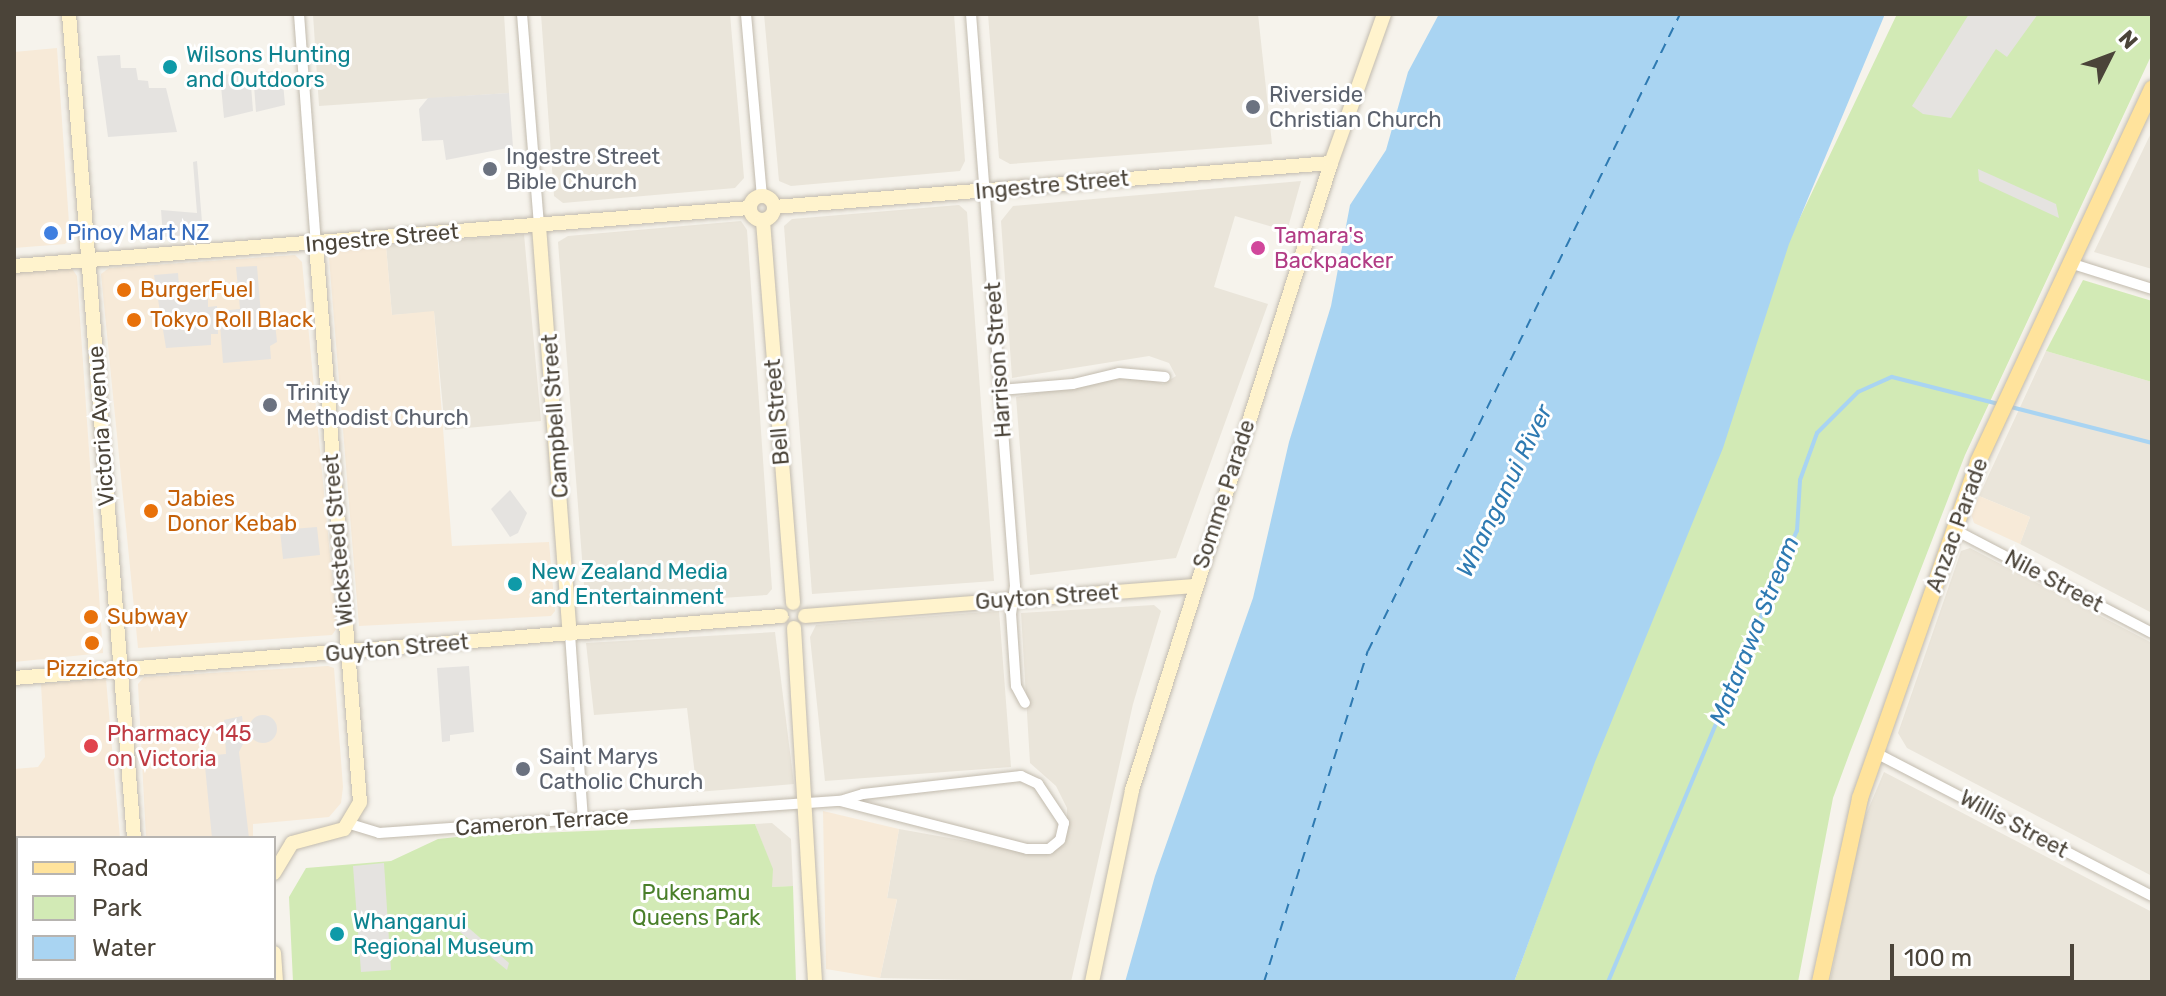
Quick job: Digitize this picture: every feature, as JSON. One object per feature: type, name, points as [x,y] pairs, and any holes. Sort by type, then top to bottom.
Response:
[{"type":"main road","name":"Anzac Parade","points":[[1820,982],[1851,828],[1955,530],[1998,419],[2073,264],[2152,89]]},
{"type":"street","name":"Victoria Avenue","points":[[69,14],[134,836]]},
{"type":"street","name":"Wicksteed Street","points":[[299,14],[360,802],[350,824]]},
{"type":"street","name":"Campbell Street","points":[[522,14],[583,819]]},
{"type":"street","points":[[746,14],[762,196],[774,207],[763,221],[749,208],[762,196]]},
{"type":"street","name":"Harrison Street","points":[[971,14],[1000,390],[1016,686],[1025,703]]},
{"type":"street","name":"Somme Parade","points":[[1092,982],[1117,846],[1194,586],[1331,163],[1384,14]]},
{"type":"street","name":"Ingestre Street","points":[[774,207],[1331,163]]},
{"type":"street","name":"Ingestre Street","points":[[14,266],[749,208]]},
{"type":"street","name":"Bell Street","points":[[763,221],[793,603]]},
{"type":"street","points":[[2073,264],[2152,289]]},
{"type":"street","points":[[1000,390],[1073,384],[1119,373],[1165,377]]},
{"type":"street","name":"Nile Street","points":[[1955,530],[2152,633]]},
{"type":"street","name":"Guyton Street","points":[[805,616],[1194,586]]},
{"type":"street","points":[[794,628],[805,616],[793,603],[781,616],[794,628],[808,804],[815,982]]},
{"type":"street","name":"Guyton Street","points":[[14,678],[781,616]]},
{"type":"street","name":"Willis Street","points":[[1876,753],[2152,896]]},
{"type":"street","name":"Cameron Terrace","points":[[276,869],[284,852],[297,841],[350,824],[379,833],[808,804],[840,801],[863,794],[983,781],[1033,780],[1064,823],[1063,836],[1049,849],[1027,849],[1001,840],[865,811],[840,801]]},
{"type":"shaded area","points":[[313,14],[504,14],[509,93],[319,106]]},
{"type":"shaded area","points":[[541,14],[730,14],[744,178],[735,188],[563,203],[554,196]]},
{"type":"shaded area","points":[[764,14],[954,14],[965,161],[960,171],[791,186],[779,181]]},
{"type":"shaded area","points":[[988,14],[1258,14],[1272,144],[1010,164],[999,158]]},
{"type":"shaded area","points":[[1969,14],[2038,14],[2007,57],[1996,49],[1951,118],[1923,114],[1912,106]]},
{"type":"shaded area","points":[[57,48],[70,238],[65,244],[14,248],[14,52]]},
{"type":"shaded area","points":[[120,55],[121,68],[136,68],[138,80],[148,81],[149,88],[166,88],[177,132],[108,137],[97,56]]},
{"type":"shaded area","points":[[282,71],[285,105],[256,112],[253,72]]},
{"type":"shaded area","points":[[250,73],[253,111],[224,118],[220,75]]},
{"type":"shaded area","points":[[509,93],[513,147],[446,160],[443,140],[422,141],[419,109],[428,98]]},
{"type":"shaded area","points":[[2152,131],[2152,269],[2094,252]]},
{"type":"shaded area","points":[[197,161],[203,234],[163,237],[161,210],[197,213],[193,162]]},
{"type":"shaded area","points":[[1978,169],[2056,204],[2059,218],[1979,181]]},
{"type":"shaded area","points":[[1301,181],[1287,231],[1235,216],[1214,287],[1268,304],[1176,558],[1030,575],[1016,397],[1133,375],[1163,384],[1176,376],[1169,363],[1149,356],[1012,378],[1001,221],[1013,206]]},
{"type":"shaded area","points":[[959,205],[967,212],[994,581],[812,594],[784,226],[792,219]]},
{"type":"shaded area","points":[[741,221],[747,230],[772,589],[767,595],[599,606],[585,598],[558,242],[568,236]]},
{"type":"shaded area","points":[[524,234],[541,421],[445,430],[434,312],[392,315],[386,246]]},
{"type":"shaded area","points":[[386,246],[392,315],[434,311],[452,546],[549,542],[555,611],[551,616],[359,626],[329,258],[337,250]]},
{"type":"shaded area","points":[[295,255],[302,262],[337,628],[332,635],[138,648],[101,274],[109,268]]},
{"type":"shaded area","points":[[257,266],[261,315],[275,323],[277,342],[270,346],[271,359],[223,363],[219,311],[240,309],[236,267]]},
{"type":"shaded area","points":[[71,267],[77,276],[103,653],[14,662],[14,272]]},
{"type":"shaded area","points":[[178,273],[180,299],[208,298],[208,307],[217,306],[218,334],[211,334],[211,345],[166,348],[154,275]]},
{"type":"shaded area","points":[[2046,351],[2152,382],[2152,613],[2020,544],[2030,517],[1979,496]]},
{"type":"shaded area","points":[[510,490],[527,513],[518,533],[510,537],[491,509]]},
{"type":"shaded area","points":[[1979,496],[2030,517],[2020,544],[1974,523],[1971,514]]},
{"type":"shaded area","points":[[317,527],[320,555],[283,559],[280,530]]},
{"type":"shaded area","points":[[1970,548],[2152,643],[2152,876],[1907,748],[1898,733],[1961,551]]},
{"type":"shaded area","points":[[1154,605],[1161,611],[1133,704],[1071,982],[880,978],[897,900],[887,899],[899,829],[1028,852],[1054,849],[1067,825],[1067,808],[1056,786],[1030,763],[1021,613]]},
{"type":"shaded area","points":[[999,611],[1011,767],[825,781],[810,637],[816,625]]},
{"type":"shaded area","points":[[775,632],[794,784],[697,792],[687,708],[594,715],[586,643]]},
{"type":"shaded area","points":[[469,666],[474,732],[450,735],[450,741],[442,742],[437,668]]},
{"type":"shaded area","points":[[334,668],[343,787],[341,803],[329,817],[253,824],[253,836],[146,836],[138,684],[144,677]]},
{"type":"shaded area","points":[[106,679],[120,836],[16,836],[16,980],[130,982],[14,982],[14,769],[38,767],[45,757],[41,684]]},
{"type":"shaded area","points":[[263,715],[273,719],[277,729],[273,739],[263,743],[253,739],[249,729],[253,719]]},
{"type":"shaded area","points":[[242,716],[245,740],[239,752],[249,836],[212,836],[204,756],[226,754],[224,720]]},
{"type":"shaded area","points":[[1884,772],[2152,912],[2152,982],[1830,982],[1862,824]]},
{"type":"shaded area","points":[[823,811],[899,829],[887,898],[897,899],[880,978],[826,969]]},
{"type":"shaded area","points":[[772,823],[791,839],[793,886],[772,887],[772,869],[755,824]]},
{"type":"shaded area","points":[[384,863],[391,970],[361,972],[353,866]]},
{"type":"shaded area","points":[[463,923],[509,963],[507,970],[460,932]]},
{"type":"shaded area","points":[[154,980],[262,980],[262,982]]},
{"type":"green space","points":[[1897,14],[2152,14],[2152,54],[1965,455],[1850,752],[1833,798],[1798,982],[1514,982],[1765,291]]},
{"type":"green space","points":[[2083,280],[2152,301],[2152,382],[2046,351]]},
{"type":"green space","name":"Pukenamu Queens Park","points":[[755,824],[773,869],[772,887],[793,886],[796,982],[293,982],[289,897],[306,868],[391,861],[438,839],[466,836]]},
{"type":"water","name":"Whanganui River","points":[[1439,14],[1885,14],[1789,244],[1723,448],[1595,762],[1514,982],[1125,982],[1155,876],[1253,598],[1289,442],[1331,306],[1350,205],[1386,150],[1408,72]]},
{"type":"waterway","name":"Matarawa Stream","points":[[1608,982],[1797,531],[1800,480],[1817,433],[1858,392],[1892,377],[1999,404]]},
{"type":"waterway","name":"Matarawa Stream","points":[[2007,406],[2152,443]]},
{"type":"ferry route","points":[[1264,982],[1368,651],[1680,14]]},
{"type":"place","name":"Wilsons Hunting and Outdoors","points":[[170,67]]},
{"type":"place","name":"Riverside Christian Church","points":[[1253,107]]},
{"type":"place","name":"Ingestre Street Bible Church","points":[[490,169]]},
{"type":"place","name":"Pinoy Mart NZ","points":[[51,233]]},
{"type":"place","name":"Tamara's Backpacker","points":[[1258,248]]},
{"type":"place","name":"BurgerFuel","points":[[124,290]]},
{"type":"place","name":"Tokyo Roll Black","points":[[134,320]]},
{"type":"place","name":"Trinity Methodist Church","points":[[270,405]]},
{"type":"place","name":"Jabies Donor Kebab","points":[[151,511]]},
{"type":"place","name":"New Zealand Media and Entertainment","points":[[515,584]]},
{"type":"place","name":"Subway","points":[[91,617]]},
{"type":"place","name":"Pizzicato","points":[[92,643]]},
{"type":"place","name":"Pharmacy 145 on Victoria","points":[[91,746]]},
{"type":"place","name":"Saint Marys Catholic Church","points":[[523,769]]},
{"type":"place","name":"Whanganui Regional Museum","points":[[337,934]]}]
